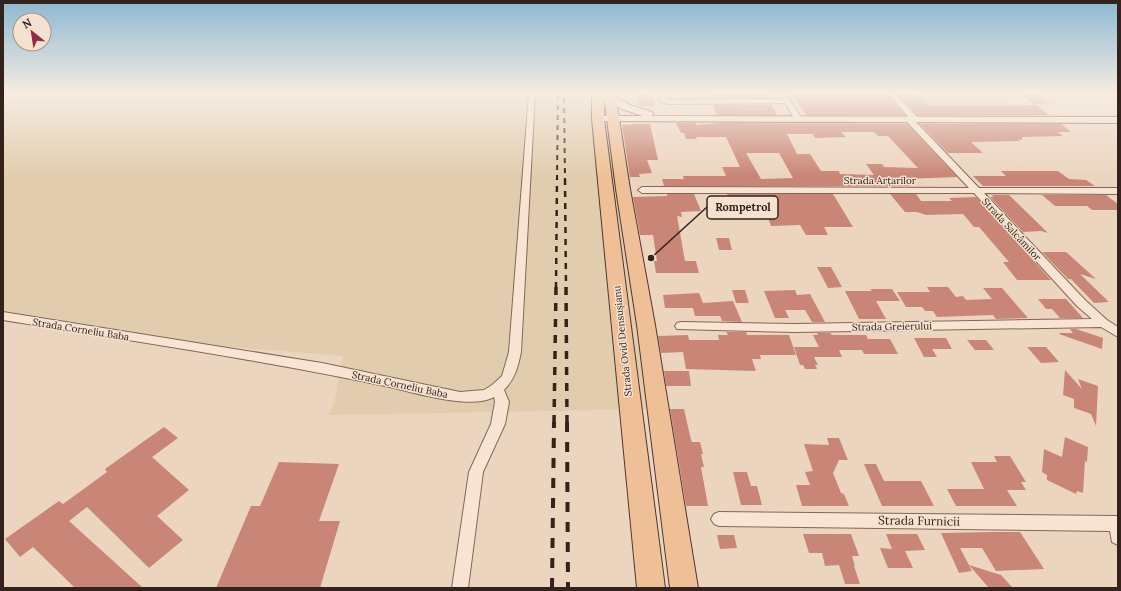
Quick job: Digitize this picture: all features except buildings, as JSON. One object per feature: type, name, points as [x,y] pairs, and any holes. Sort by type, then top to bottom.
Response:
[{"type":"main road","name":"Strada Ovid Densușianu","points":[[605,121],[642,518],[651,588]]},
{"type":"main road","name":"Strada Ovid Densușianu","points":[[605,121],[646,325],[684,588]]},
{"type":"street","points":[[460,588],[476,472],[498,424],[502,402],[497,389],[507,379],[511,370],[515,352],[530,121]]},
{"type":"street","name":"Strada Salcâmilor","points":[[914,121],[976,191],[1081,303],[1103,323],[1118,333]]},
{"type":"street","name":"Strada Arțarilor","points":[[642,190],[1118,191]]},
{"type":"street","name":"Strada Corneliu Baba","points":[[3,316],[322,368],[460,397],[486,395],[497,389]]},
{"type":"street","name":"Strada Greierului","points":[[682,326],[795,328],[1103,323]]},
{"type":"street","name":"Strada Furnicii","points":[[719,519],[1118,523]]},
{"type":"street","points":[[1118,523],[1118,537]]},
{"type":"shaded area","points":[[3,121],[621,121],[621,153],[665,409],[329,415],[334,403],[343,356],[194,344],[3,321]]},
{"type":"railway","points":[[557,180],[558,121]]},
{"type":"railway","points":[[564,121],[565,180]]},
{"type":"railway","points":[[556,288],[557,179]]},
{"type":"railway","points":[[565,179],[566,288]]},
{"type":"railway","points":[[554,423],[556,287]]},
{"type":"railway","points":[[566,287],[567,423]]},
{"type":"railway","points":[[552,588],[554,422]]},
{"type":"railway","points":[[567,422],[568,588]]},
{"type":"place","name":"Rompetrol","points":[[651,258]]}]
